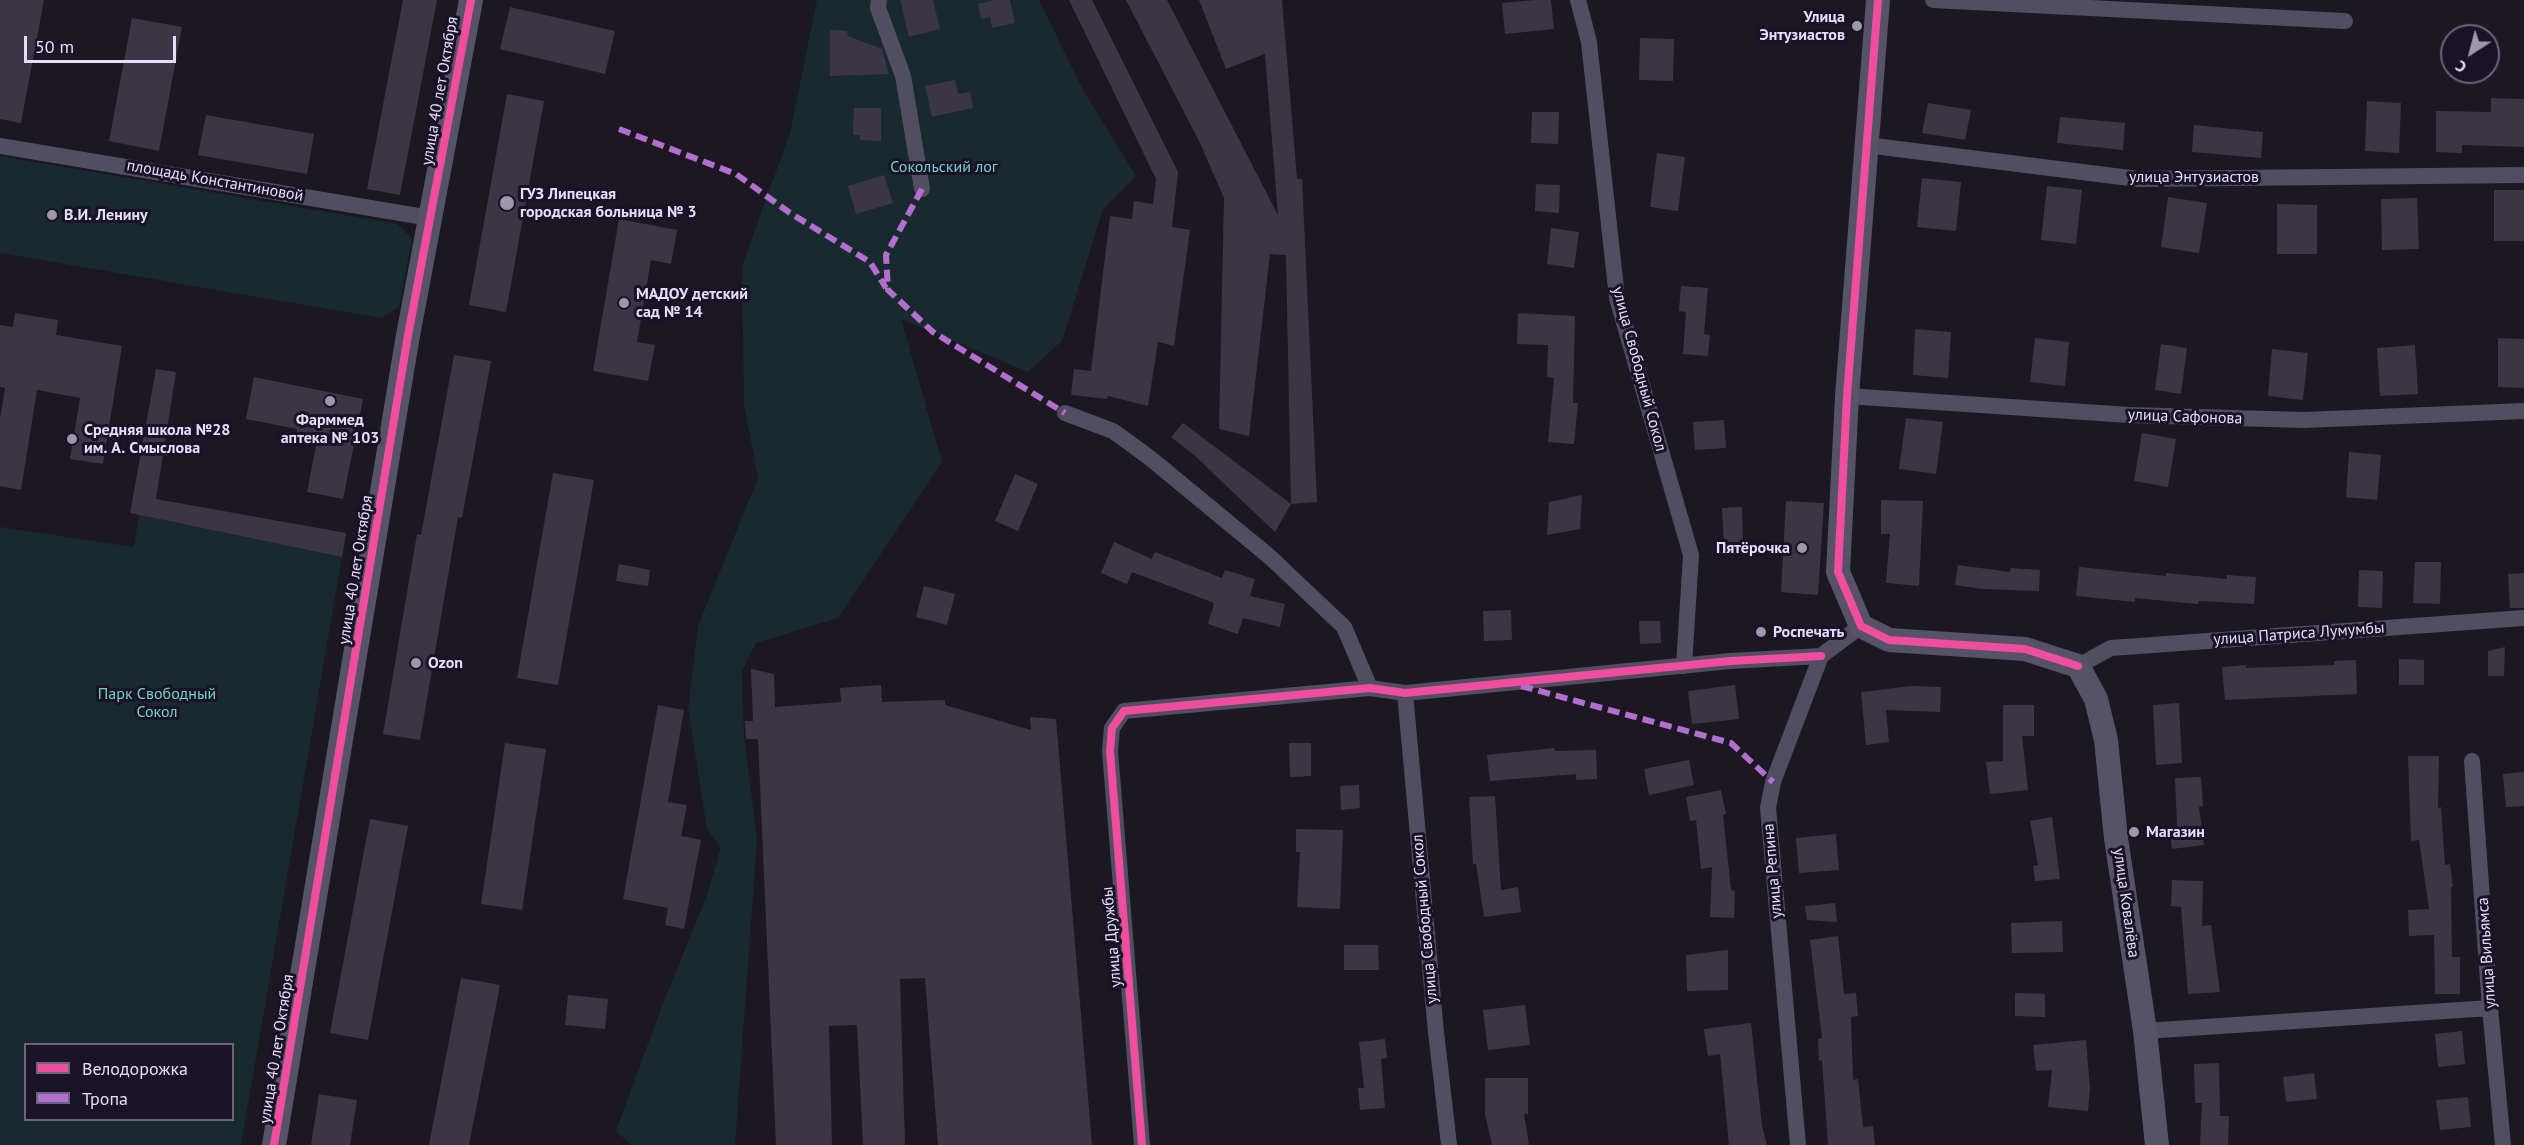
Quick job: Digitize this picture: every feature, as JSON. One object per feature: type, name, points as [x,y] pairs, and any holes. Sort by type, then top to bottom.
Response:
[{"type":"street","name":"улица 40 лет Октября","points":[[274,1145],[407,341],[471,0]]},
{"type":"street","points":[[879,0],[878,8],[903,76],[922,189]]},
{"type":"street","name":"улица Свободный Сокол","points":[[1578,0],[1589,42],[1617,298],[1691,555],[1684,666]]},
{"type":"street","points":[[1878,0],[1847,396],[1838,572],[1861,626],[1889,640],[2025,650],[2078,666]]},
{"type":"street","points":[[1933,0],[2344,21]]},
{"type":"street","name":"улица Энтузиастов","points":[[1866,145],[2138,179],[2524,175]]},
{"type":"street","name":"площадь Константиновой","points":[[0,146],[430,219]]},
{"type":"street","name":"улица Сафонова","points":[[1847,396],[2129,415],[2304,420],[2524,411]]},
{"type":"street","points":[[1065,413],[1113,431],[1150,458],[1270,557],[1344,627],[1370,688],[1405,693],[1684,666],[1821,656],[1861,626]]},
{"type":"street","name":"улица Патриса Лумумбы","points":[[2078,666],[2111,648],[2524,618]]},
{"type":"street","name":"улица Репина","points":[[1798,1145],[1768,808],[1773,782],[1821,656]]},
{"type":"street","name":"улица Ковалёва","points":[[2078,666],[2096,699],[2106,740],[2118,849],[2145,1031],[2157,1145]]},
{"type":"street","name":"улица Дружбы","points":[[1142,1145],[1110,751],[1112,728],[1124,711],[1370,688]]},
{"type":"street","name":"улица Свободный Сокол","points":[[1405,693],[1436,1032],[1449,1145]]},
{"type":"street","name":"улица Вильямса","points":[[2472,761],[2490,1008],[2503,1145]]},
{"type":"street","points":[[2145,1031],[2490,1008]]},
{"type":"green space","name":"Сокольский лог","points":[[817,0],[1039,0],[1083,90],[1136,176],[1103,209],[1062,341],[1028,372],[901,319],[942,462],[838,618],[756,643],[742,671],[744,734],[757,840],[735,1145],[631,1145],[616,1131],[662,1006],[707,895],[721,847],[707,829],[688,709],[698,626],[758,478],[744,405],[742,266],[790,133]]},
{"type":"green space","points":[[0,156],[397,224],[412,238],[399,307],[381,318],[0,253]]},
{"type":"green space","name":"Парк Свободный Сокол","points":[[139,515],[342,557],[241,1145],[0,1145],[0,527],[134,547]]},
{"type":"building","points":[[0,0],[44,0],[21,123],[0,119]]},
{"type":"building","points":[[403,0],[437,0],[400,195],[367,189]]},
{"type":"building","points":[[900,0],[933,0],[940,29],[909,37]]},
{"type":"building","points":[[995,0],[1010,0],[1015,23],[992,28],[990,17],[981,19],[978,4]]},
{"type":"building","points":[[1069,0],[1092,0],[1178,172],[1172,227],[1190,230],[1174,346],[1158,342],[1148,406],[1108,396],[1107,399],[1071,395],[1074,369],[1091,371],[1110,216],[1132,219],[1134,201],[1153,204],[1156,179]]},
{"type":"building","points":[[1126,0],[1167,0],[1278,215],[1265,54],[1226,69],[1199,0],[1282,0],[1297,179],[1302,179],[1317,502],[1291,504],[1286,255],[1270,254],[1249,436],[1219,429],[1224,198],[1200,143]]},
{"type":"building","points":[[1551,0],[1554,29],[1505,34],[1502,3]]},
{"type":"building","points":[[510,7],[615,31],[605,74],[500,49]]},
{"type":"building","points":[[132,18],[182,27],[159,151],[109,141]]},
{"type":"building","points":[[830,30],[847,31],[848,36],[882,49],[889,74],[830,76]]},
{"type":"building","points":[[1640,38],[1674,39],[1673,81],[1639,80]]},
{"type":"building","points":[[955,80],[958,94],[970,92],[973,108],[932,117],[925,86]]},
{"type":"building","name":"ГУЗ Липецкая городская больница № 3","points":[[507,94],[544,101],[506,312],[469,305]]},
{"type":"building","points":[[2491,98],[2524,99],[2524,147],[2462,145],[2462,153],[2436,152],[2436,111],[2491,112]]},
{"type":"building","points":[[2367,101],[2401,103],[2399,153],[2365,151]]},
{"type":"building","points":[[1928,103],[1971,110],[1965,140],[1922,133]]},
{"type":"building","points":[[854,108],[881,108],[881,141],[860,140],[860,135],[853,135]]},
{"type":"building","points":[[1532,112],[1559,112],[1558,144],[1531,143]]},
{"type":"building","points":[[206,115],[314,134],[307,174],[198,155]]},
{"type":"building","points":[[2060,117],[2125,123],[2123,150],[2057,143]]},
{"type":"building","points":[[2194,125],[2263,132],[2261,158],[2192,152]]},
{"type":"building","points":[[1657,153],[1685,157],[1678,211],[1650,207]]},
{"type":"building","points":[[884,175],[893,203],[856,214],[848,186]]},
{"type":"building","points":[[1922,178],[1961,182],[1956,231],[1917,227]]},
{"type":"building","points":[[1536,184],[1560,185],[1559,213],[1535,211]]},
{"type":"building","points":[[2047,186],[2082,190],[2076,244],[2041,240]]},
{"type":"building","points":[[2494,190],[2524,190],[2524,241],[2494,241]]},
{"type":"building","points":[[2168,197],[2207,203],[2199,253],[2161,247]]},
{"type":"building","points":[[2417,198],[2419,249],[2382,250],[2381,199]]},
{"type":"building","points":[[2277,204],[2317,205],[2317,254],[2277,254]]},
{"type":"building","name":"МАДОУ детский сад № 14","points":[[619,219],[677,230],[671,264],[651,260],[637,342],[655,345],[648,381],[593,371]]},
{"type":"building","points":[[1551,228],[1579,232],[1574,268],[1547,264]]},
{"type":"building","points":[[1681,286],[1708,288],[1704,334],[1710,335],[1708,356],[1683,354],[1686,312],[1679,311]]},
{"type":"building","points":[[15,313],[58,320],[56,335],[122,346],[103,464],[70,459],[80,398],[37,390],[21,490],[0,486],[0,419],[5,388],[0,387],[0,325],[13,327]]},
{"type":"building","points":[[1518,313],[1575,316],[1573,403],[1578,403],[1574,444],[1548,442],[1554,378],[1547,377],[1548,345],[1517,344]]},
{"type":"building","points":[[1915,329],[1951,332],[1948,378],[1913,375]]},
{"type":"building","points":[[2035,338],[2069,342],[2065,386],[2030,382]]},
{"type":"building","points":[[2498,338],[2524,339],[2524,388],[2498,387]]},
{"type":"building","points":[[2161,344],[2187,348],[2181,394],[2155,390]]},
{"type":"building","points":[[2415,345],[2418,394],[2380,396],[2377,348]]},
{"type":"building","points":[[2272,349],[2308,353],[2303,400],[2268,396]]},
{"type":"building","points":[[454,355],[491,361],[462,518],[458,517],[420,740],[383,734],[417,534],[421,535]]},
{"type":"building","points":[[156,369],[176,372],[156,499],[346,533],[342,557],[130,513]]},
{"type":"building","points":[[254,377],[363,399],[343,499],[307,492],[317,441],[296,437],[297,429],[246,419]]},
{"type":"building","points":[[1906,418],[1943,422],[1936,474],[1899,469]]},
{"type":"building","points":[[1724,420],[1726,448],[1695,450],[1693,422]]},
{"type":"building","points":[[1183,423],[1291,504],[1275,532],[1194,455],[1171,437]]},
{"type":"building","points":[[2142,433],[2176,439],[2168,487],[2134,481]]},
{"type":"building","points":[[2349,452],[2381,455],[2377,500],[2346,497]]},
{"type":"building","points":[[553,473],[594,480],[558,685],[517,678]]},
{"type":"building","points":[[1015,474],[1038,484],[1018,531],[995,521]]},
{"type":"building","points":[[1582,495],[1580,529],[1547,535],[1549,502]]},
{"type":"building","points":[[1881,500],[1923,501],[1919,586],[1886,583],[1890,534],[1881,534]]},
{"type":"building","name":"Пятёрочка","points":[[1786,501],[1824,503],[1818,595],[1781,592]]},
{"type":"building","points":[[1742,507],[1743,544],[1724,545],[1722,508]]},
{"type":"building","points":[[1114,542],[1152,559],[1155,552],[1222,578],[1225,570],[1255,579],[1250,596],[1285,604],[1280,627],[1243,618],[1238,634],[1208,624],[1214,603],[1132,572],[1127,584],[1101,573]]},
{"type":"building","points":[[2415,562],[2441,562],[2440,604],[2413,603]]},
{"type":"building","points":[[619,564],[650,570],[648,586],[616,581]]},
{"type":"building","points":[[1958,565],[2010,572],[2011,568],[2040,570],[2039,591],[1982,589],[1955,585]]},
{"type":"building","points":[[2079,567],[2166,576],[2166,573],[2227,579],[2227,575],[2256,577],[2254,604],[2199,601],[2198,604],[2135,598],[2135,602],[2076,596]]},
{"type":"building","points":[[2359,570],[2383,571],[2382,608],[2358,607]]},
{"type":"building","points":[[2524,573],[2524,608],[2510,608],[2508,574]]},
{"type":"building","points":[[924,586],[955,594],[947,625],[916,617]]},
{"type":"building","points":[[1511,610],[1512,640],[1484,641],[1483,611]]},
{"type":"building","points":[[1639,621],[1660,621],[1661,643],[1640,644]]},
{"type":"building","points":[[2505,647],[2504,676],[2488,676],[2488,651]]},
{"type":"building","points":[[2399,659],[2424,660],[2424,685],[2399,685]]},
{"type":"building","points":[[2356,660],[2357,694],[2225,700],[2222,667],[2335,665],[2334,661]]},
{"type":"building","points":[[751,669],[774,674],[775,707],[841,702],[840,688],[881,685],[882,702],[945,700],[945,705],[1031,730],[1030,717],[1056,719],[1092,1145],[938,1145],[925,978],[900,979],[905,1145],[863,1145],[857,1025],[829,1026],[832,1145],[776,1145],[758,739],[746,739],[745,721],[753,721]]},
{"type":"building","points":[[1735,685],[1739,719],[1692,724],[1688,691]]},
{"type":"building","points":[[1912,686],[1941,687],[1940,712],[1886,710],[1889,742],[1866,745],[1861,692]]},
{"type":"building","points":[[2179,703],[2182,763],[2156,765],[2153,705]]},
{"type":"building","points":[[658,705],[684,710],[668,802],[687,805],[681,836],[701,840],[684,929],[665,925],[668,908],[623,899]]},
{"type":"building","points":[[2003,705],[2034,705],[2034,736],[2022,736],[2028,790],[1990,794],[1986,762],[2003,761]]},
{"type":"building","points":[[505,743],[546,749],[522,910],[481,904]]},
{"type":"building","points":[[1289,743],[1311,743],[1311,776],[1290,777]]},
{"type":"building","points":[[1554,748],[1555,751],[1596,750],[1597,779],[1576,780],[1576,774],[1490,781],[1487,755]]},
{"type":"building","points":[[2408,756],[2439,756],[2438,808],[2441,807],[2445,865],[2450,864],[2453,887],[2451,887],[2452,957],[2460,957],[2460,994],[2435,994],[2434,935],[2409,936],[2408,910],[2429,909],[2419,840],[2411,841]]},
{"type":"building","points":[[1689,760],[1694,785],[1649,795],[1644,769]]},
{"type":"building","points":[[2524,772],[2524,806],[2506,807],[2503,774]]},
{"type":"building","points":[[2201,777],[2203,806],[2199,807],[2204,845],[2172,849],[2169,827],[2177,826],[2175,778]]},
{"type":"building","points":[[1359,785],[1360,808],[1341,810],[1340,786]]},
{"type":"building","points":[[1721,790],[1726,814],[1723,815],[1731,890],[1735,891],[1734,918],[1710,917],[1712,867],[1701,869],[1696,820],[1690,821],[1686,797]]},
{"type":"building","points":[[1495,796],[1501,890],[1518,887],[1521,912],[1484,917],[1476,864],[1473,864],[1469,797]]},
{"type":"building","points":[[2052,817],[2060,879],[2035,881],[2033,866],[2038,865],[2030,821]]},
{"type":"building","points":[[370,819],[408,826],[368,1040],[330,1033]]},
{"type":"building","points":[[1296,829],[1343,830],[1340,909],[1297,907],[1300,852],[1296,852]]},
{"type":"building","points":[[1836,834],[1839,870],[1799,873],[1796,838]]},
{"type":"building","points":[[2172,880],[2203,881],[2202,926],[2211,925],[2220,992],[2188,994],[2181,907],[2171,906]]},
{"type":"building","points":[[1835,903],[1837,922],[1807,920],[1805,906]]},
{"type":"building","points":[[2062,921],[2063,952],[2012,953],[2011,923]]},
{"type":"building","points":[[1838,936],[1844,994],[1856,993],[1858,1016],[1851,1017],[1853,1080],[1858,1079],[1863,1127],[1873,1126],[1875,1145],[1828,1145],[1822,1060],[1819,1061],[1818,1039],[1822,1038],[1810,940]]},
{"type":"building","points":[[1344,945],[1378,945],[1379,970],[1344,970]]},
{"type":"building","points":[[1728,950],[1728,990],[1687,991],[1686,955]]},
{"type":"building","points":[[461,978],[500,985],[469,1145],[429,1145]]},
{"type":"building","points":[[2015,993],[2045,994],[2045,1017],[2015,1016]]},
{"type":"building","points":[[568,995],[608,999],[605,1029],[565,1025]]},
{"type":"building","points":[[1525,1005],[1530,1045],[1488,1050],[1483,1010]]},
{"type":"building","points":[[1751,1023],[1762,1126],[1767,1145],[1729,1145],[1720,1054],[1708,1056],[1704,1029]]},
{"type":"building","points":[[2462,1031],[2465,1064],[2438,1067],[2435,1034]]},
{"type":"building","points":[[1385,1039],[1387,1058],[1381,1059],[1385,1108],[1360,1110],[1358,1088],[1364,1088],[1359,1042]]},
{"type":"building","points":[[2086,1040],[2090,1088],[2088,1111],[2048,1107],[2052,1070],[2036,1071],[2033,1045]]},
{"type":"building","points":[[2219,1063],[2220,1116],[2229,1116],[2228,1145],[2200,1145],[2202,1103],[2195,1103],[2194,1064]]},
{"type":"building","points":[[2314,1073],[2317,1099],[2286,1102],[2283,1077]]},
{"type":"building","points":[[1485,1078],[1528,1078],[1528,1114],[1524,1114],[1529,1145],[1492,1145],[1485,1114]]},
{"type":"building","points":[[319,1094],[357,1100],[350,1145],[311,1145]]},
{"type":"building","points":[[2468,1097],[2471,1127],[2440,1130],[2436,1100]]},
{"type":"marked path","points":[[619,129],[736,174],[790,213],[870,262],[886,288]]},
{"type":"marked path","points":[[922,189],[886,255],[888,290],[933,332],[1065,413]]},
{"type":"marked path","points":[[1521,686],[1731,743],[1773,782]]},
{"type":"cycle path","points":[[274,1145],[407,341],[471,0]]},
{"type":"cycle path","points":[[1878,0],[1847,396],[1838,572],[1861,626],[1889,640],[2025,649],[2078,666]]},
{"type":"cycle path","points":[[1142,1145],[1110,751],[1112,728],[1124,711],[1370,688],[1405,693],[1730,661],[1821,656]]},
{"type":"place","name":"Улица Энтузиастов","points":[[1857,26]]},
{"type":"place","name":"ГУЗ Липецкая городская больница № 3","points":[[507,203]]},
{"type":"place","name":"В.И. Ленину","points":[[52,215]]},
{"type":"place","name":"МАДОУ детский сад № 14","points":[[624,303]]},
{"type":"place","name":"Фарммед аптека № 103","points":[[330,401]]},
{"type":"place","name":"Средняя школа №28 им. А. Смыслова","points":[[72,439]]},
{"type":"place","name":"Пятёрочка","points":[[1802,548]]},
{"type":"place","name":"Роспечать","points":[[1761,632]]},
{"type":"place","name":"Ozon","points":[[416,663]]},
{"type":"place","name":"Магазин","points":[[2134,832]]}]
